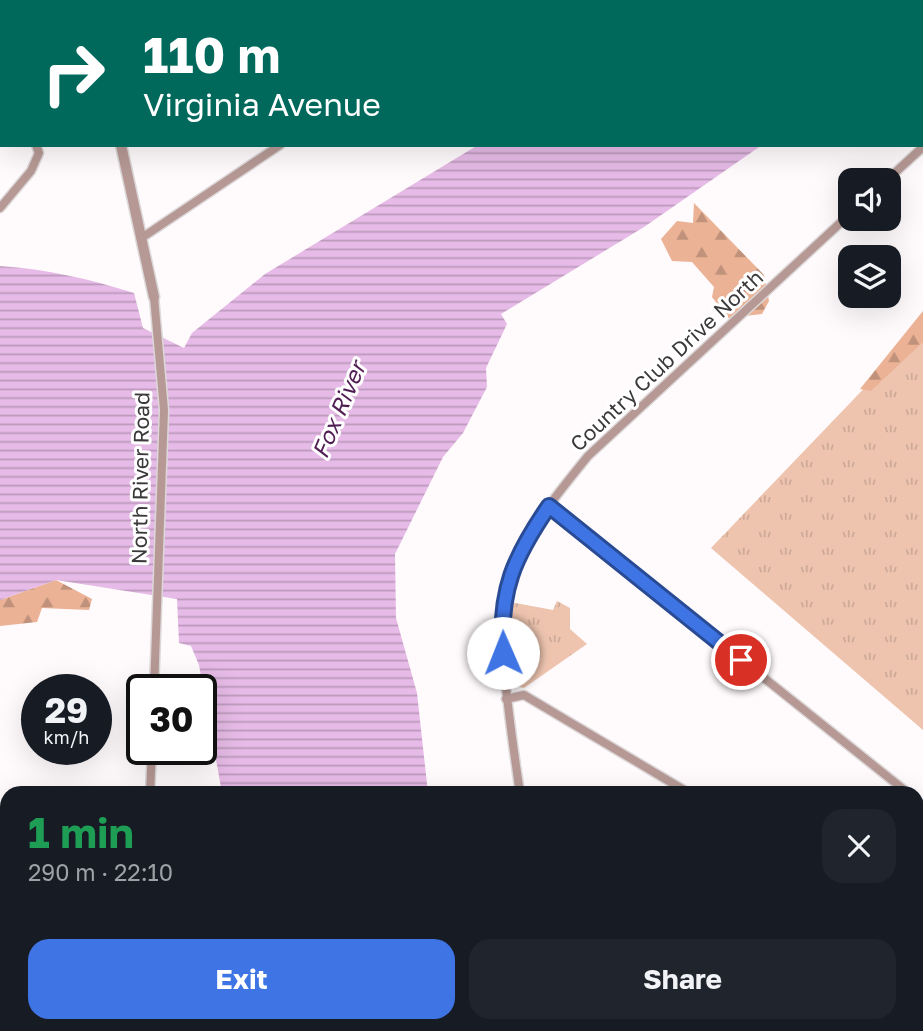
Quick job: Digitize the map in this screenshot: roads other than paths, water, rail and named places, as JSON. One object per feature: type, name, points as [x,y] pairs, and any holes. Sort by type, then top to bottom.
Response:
[{"type":"street","points":[[0,208],[31,171],[39,153],[37,147]]},
{"type":"street","name":"North River Road","points":[[121,147],[154,298],[164,410],[155,674]]},
{"type":"street","points":[[143,237],[277,147]]},
{"type":"street","points":[[900,168],[923,147]]},
{"type":"street","name":"Country Club Drive North","points":[[519,786],[506,699],[502,630],[505,591],[522,549],[549,506],[588,456],[838,226]]},
{"type":"street","points":[[549,506],[899,786]]},
{"type":"street","points":[[506,699],[524,695],[677,786]]},
{"type":"street","points":[[150,786],[151,765]]},
{"type":"water","name":"Fox River","points":[[475,147],[759,147],[644,227],[501,314],[507,324],[486,368],[487,387],[463,433],[443,457],[395,554],[396,618],[417,693],[427,786],[221,786],[217,765],[217,674],[201,674],[191,646],[179,643],[177,599],[56,580],[0,600],[0,266],[68,275],[134,293],[143,328],[184,348],[192,333],[265,274]]}]
